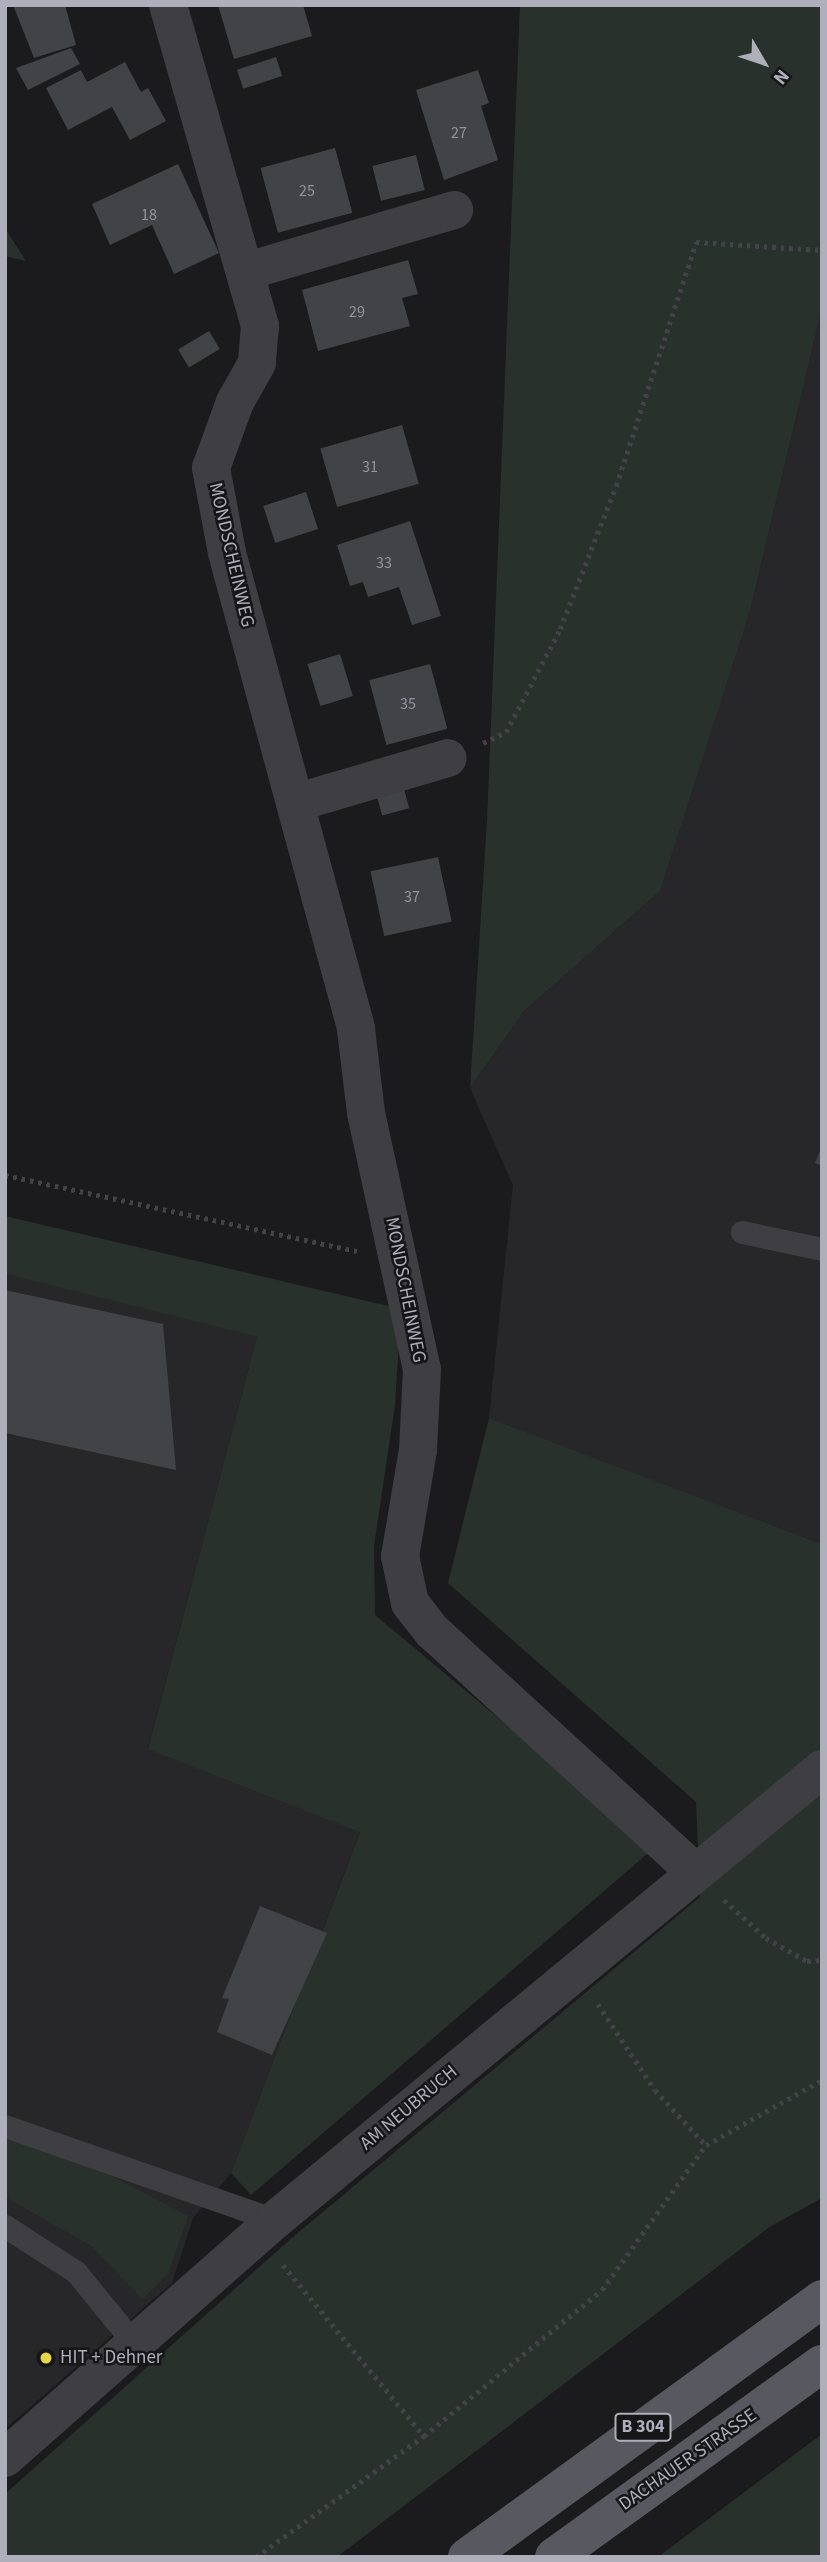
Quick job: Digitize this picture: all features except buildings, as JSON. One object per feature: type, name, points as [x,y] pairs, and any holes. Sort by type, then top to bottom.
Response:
[{"type":"main road","name":"B 304","points":[[467,2557],[822,2299]]},
{"type":"main road","name":"DACHAUER STRASSE","points":[[554,2557],[822,2364]]},
{"type":"street","name":"MONDSCHEINWEG","points":[[168,5],[247,271],[260,326],[257,363],[235,402],[211,468],[227,553],[356,1028],[366,1114],[405,1278],[422,1369],[418,1450],[400,1556],[411,1603],[432,1631],[696,1873]]},
{"type":"street","points":[[247,271],[454,210]]},
{"type":"street","points":[[295,803],[448,758]]},
{"type":"street","name":"AM NEUBRUCH","points":[[5,2458],[265,2229],[575,1970],[822,1769]]},
{"type":"lane","points":[[742,1232],[822,1249]]},
{"type":"lane","points":[[5,2126],[265,2229]]},
{"type":"lane","points":[[5,2226],[76,2272],[134,2343]]},
{"type":"path","points":[[448,758],[506,732],[560,629],[616,486],[696,242],[822,250]]},
{"type":"path","points":[[5,1175],[377,1255],[405,1278]]},
{"type":"path","points":[[696,1873],[766,1938],[807,1961],[822,1960]]},
{"type":"path","points":[[575,1970],[655,2090],[706,2145]]},
{"type":"path","points":[[256,2557],[424,2436],[602,2290],[706,2145],[822,2080]]},
{"type":"path","points":[[265,2229],[287,2269],[424,2436]]},
{"type":"shaded area","points":[[520,5],[822,5],[822,308],[750,611],[660,891],[524,1011],[470,1088],[487,821]]},
{"type":"shaded area","points":[[5,228],[26,261],[5,256]]},
{"type":"shaded area","points":[[822,308],[822,1544],[489,1418],[513,1185],[470,1088],[524,1011],[660,891],[751,607]]},
{"type":"shaded area","points":[[5,1216],[401,1309],[395,1405],[374,1546],[375,1615],[654,1848],[251,2195],[231,2173],[360,1832],[148,1749],[257,1337],[5,1274]]},
{"type":"shaded area","points":[[5,1274],[257,1337],[148,1748],[360,1831],[231,2173],[193,2218],[172,2283],[5,2429]]},
{"type":"shaded area","points":[[489,1418],[822,1544],[822,2198],[771,2226],[337,2557],[5,2557],[5,2494],[293,2237],[700,1897],[696,1802],[448,1583]]},
{"type":"shaded area","points":[[5,2136],[97,2168],[188,2216],[168,2274],[142,2299],[92,2246],[5,2197]]},
{"type":"shaded area","points":[[822,2434],[822,2557],[658,2557]]},
{"type":"place","name":"HIT + Dehner","points":[[46,2358]]}]
